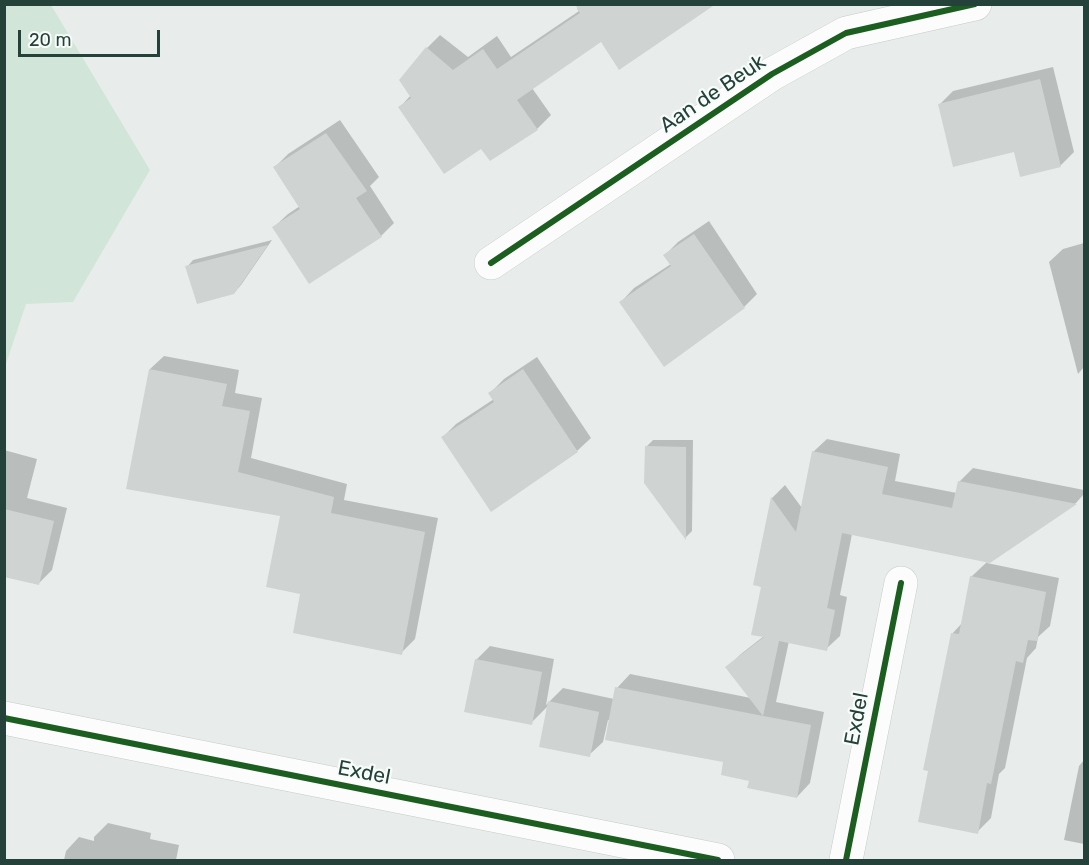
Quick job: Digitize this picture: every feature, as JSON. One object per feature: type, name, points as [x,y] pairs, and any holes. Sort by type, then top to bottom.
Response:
[{"type":"street","name":"Aan de Beuk","points":[[492,263],[772,74],[810,52],[846,33],[975,4]]},
{"type":"street","name":"Exdel","points":[[846,861],[901,583]]},
{"type":"street","name":"Exdel","points":[[4,718],[718,861]]},
{"type":"green space","points":[[5,4],[51,5],[150,170],[73,302],[26,304],[5,367]]},
{"type":"building","points":[[575,4],[716,4],[619,70],[601,42],[517,100],[538,130],[490,161],[481,149],[444,174],[398,107],[411,98],[399,80],[426,47],[453,70],[483,49],[497,69],[580,13]]},
{"type":"building","points":[[1040,79],[1061,167],[1020,177],[1014,152],[953,167],[938,104]]},
{"type":"building","points":[[326,133],[367,191],[356,198],[382,237],[309,284],[272,227],[300,209],[273,167]]},
{"type":"building","points":[[694,234],[745,308],[664,367],[619,302],[671,266],[663,255]]},
{"type":"building","points":[[268,245],[234,294],[197,304],[185,266]]},
{"type":"building","points":[[149,369],[227,384],[222,406],[250,411],[238,472],[334,497],[331,513],[425,532],[402,655],[293,633],[300,594],[266,587],[280,516],[126,489]]},
{"type":"building","points":[[523,369],[578,452],[491,512],[441,437],[494,402],[488,393]]},
{"type":"building","points":[[645,446],[686,447],[686,540],[644,483]]},
{"type":"building","points":[[812,451],[888,467],[882,494],[952,508],[958,481],[1077,504],[990,563],[842,533],[827,608],[835,610],[827,651],[779,641],[763,716],[725,667],[764,637],[751,635],[761,587],[753,585],[771,497],[796,532]]},
{"type":"building","points":[[4,509],[54,521],[39,585],[4,577]]},
{"type":"building","points":[[970,576],[1046,592],[1037,641],[1028,640],[1023,663],[1016,661],[991,784],[987,783],[978,834],[918,822],[928,771],[923,770],[951,633],[959,634]]},
{"type":"building","points":[[475,659],[542,672],[532,725],[464,712]]},
{"type":"building","points":[[615,687],[811,725],[797,798],[747,788],[749,781],[721,775],[723,762],[605,740]]},
{"type":"building","points":[[548,701],[599,712],[590,757],[539,747]]},
{"type":"cycle path","points":[[491,263],[772,74],[846,33],[975,4]]},
{"type":"cycle path","points":[[846,860],[901,583]]},
{"type":"cycle path","points":[[4,718],[718,860]]}]
